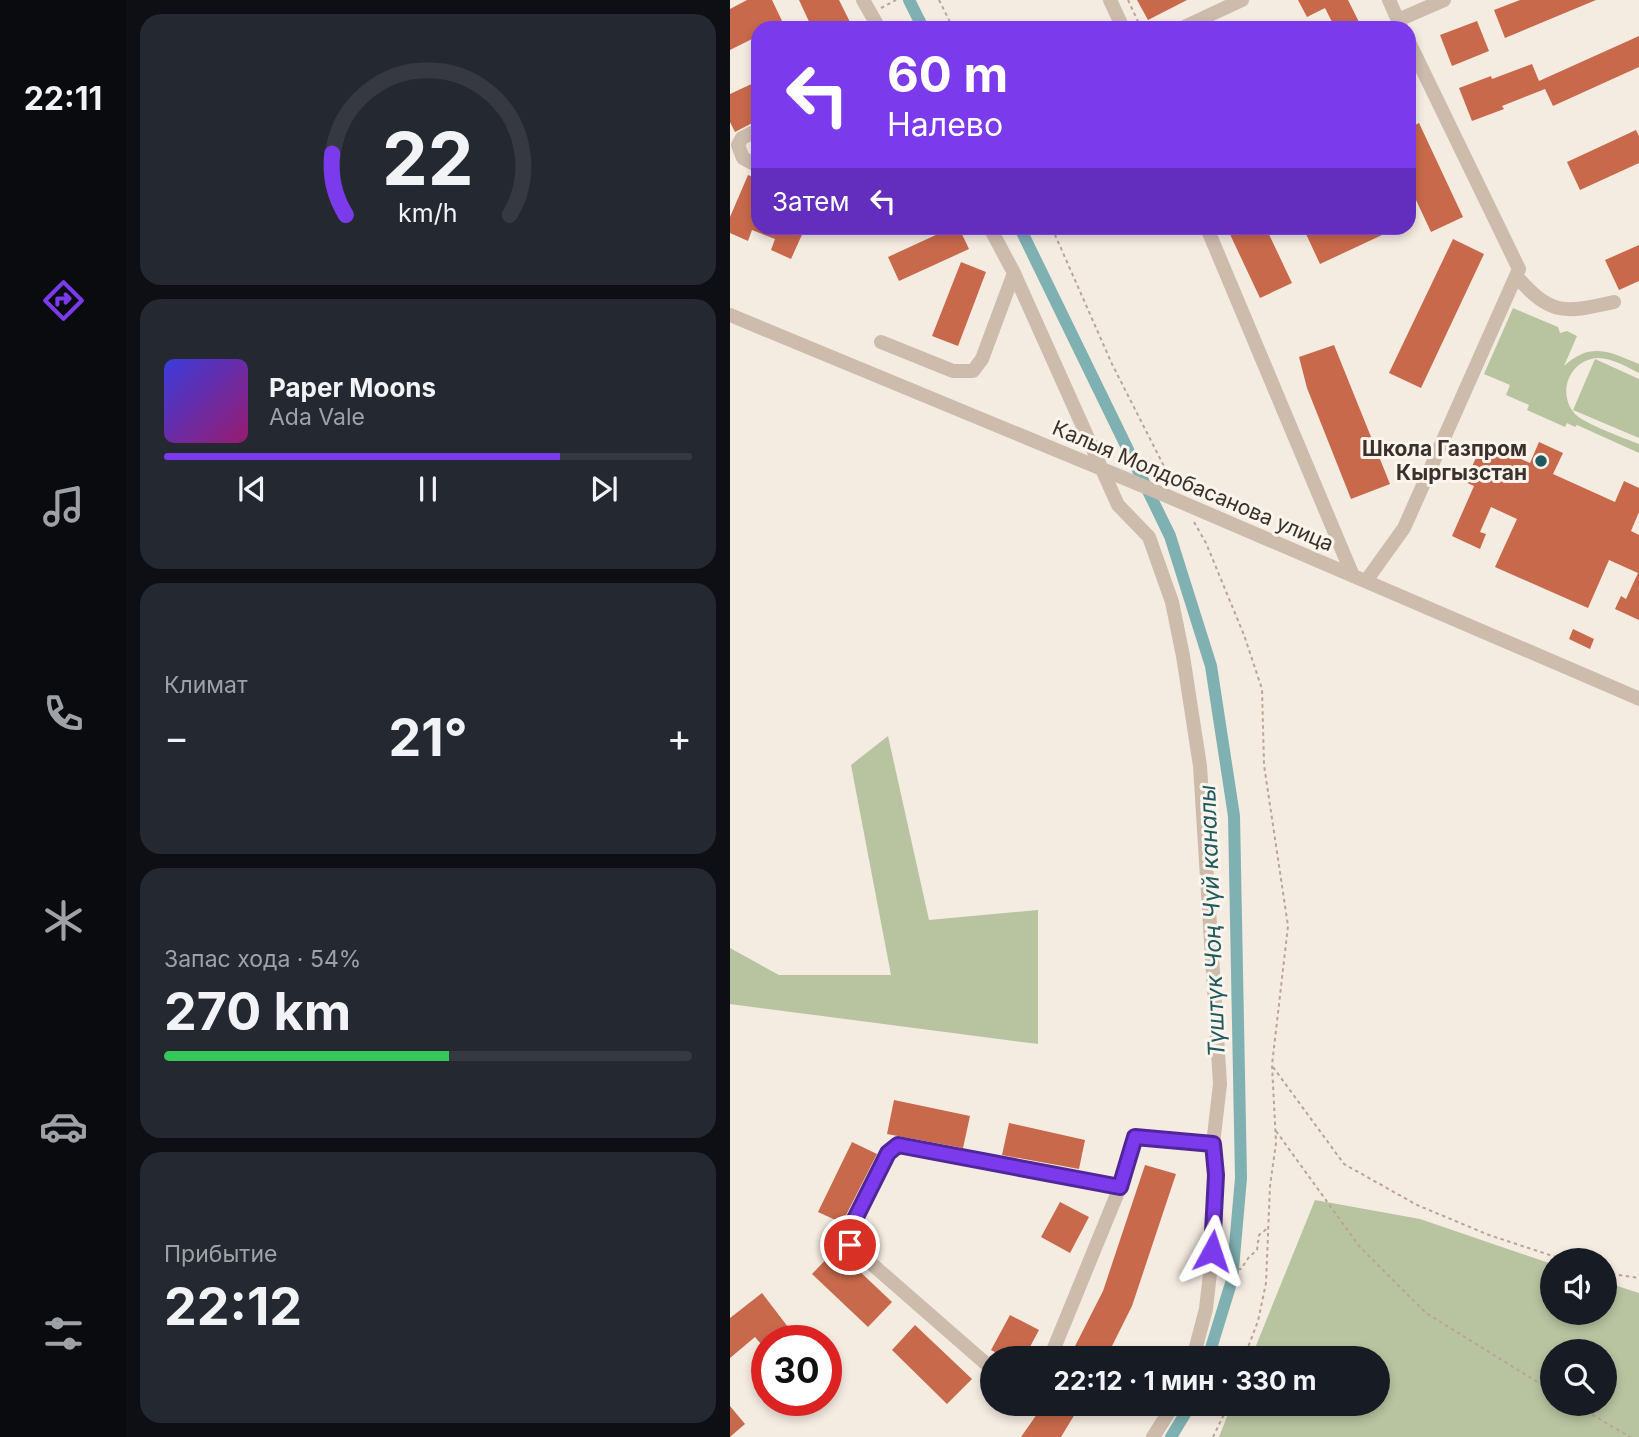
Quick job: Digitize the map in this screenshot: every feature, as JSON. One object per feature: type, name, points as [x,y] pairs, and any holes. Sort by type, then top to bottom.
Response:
[{"type":"street","points":[[863,0],[875,21]]},
{"type":"street","points":[[1110,0],[1120,21]]},
{"type":"street","points":[[1197,21],[1242,0]]},
{"type":"street","points":[[1389,0],[1399,21]]},
{"type":"street","points":[[1406,21],[1444,0]]},
{"type":"street","points":[[1210,235],[1360,579],[1404,528],[1519,269],[1416,56]]},
{"type":"street","points":[[751,134],[742,138],[738,145],[743,158],[751,162]]},
{"type":"street","points":[[994,235],[1014,273],[1118,505],[1149,537],[1172,602],[1183,656],[1200,766],[1220,1084],[1213,1144],[1216,1175],[1215,1230],[1206,1309],[1196,1346]]},
{"type":"street","points":[[881,342],[953,371],[973,371],[982,359],[1014,273]]},
{"type":"street","points":[[1517,277],[1535,298],[1552,308],[1584,309],[1614,302]]},
{"type":"street","name":"Калыя Молдобасанова улица","points":[[730,315],[1134,482],[1639,699]]},
{"type":"street","points":[[1056,1346],[1120,1187],[1135,1137],[1213,1144]]},
{"type":"street","points":[[980,1359],[850,1245],[849,1231],[888,1153],[898,1145],[1120,1187]]},
{"type":"street","points":[[1153,1437],[1166,1416]]},
{"type":"path","points":[[890,3],[896,0]]},
{"type":"path","points":[[939,0],[950,21]]},
{"type":"path","points":[[1128,0],[1138,21]]},
{"type":"path","points":[[1055,235],[1112,364],[1206,543],[1244,635],[1262,689],[1264,765],[1288,926],[1272,1065],[1276,1130],[1266,1283],[1258,1321],[1249,1346]]},
{"type":"path","points":[[1272,1065],[1344,1164],[1417,1205],[1489,1235],[1540,1252]]},
{"type":"path","points":[[1276,1130],[1359,1246],[1426,1313],[1540,1384]]},
{"type":"path","points":[[1222,1267],[1241,1269],[1249,1256],[1257,1250],[1259,1235],[1269,1227]]},
{"type":"path","points":[[1617,1275],[1639,1278]]},
{"type":"path","points":[[1213,1437],[1223,1416]]},
{"type":"path","points":[[1594,1416],[1630,1437]]},
{"type":"green space","points":[[1513,308],[1558,327],[1560,333],[1567,331],[1577,336],[1564,366],[1583,353],[1592,351],[1610,353],[1639,364],[1639,373],[1609,360],[1588,360],[1573,371],[1567,387],[1567,397],[1569,406],[1580,418],[1639,444],[1639,453],[1577,425],[1575,427],[1567,423],[1565,427],[1527,410],[1529,405],[1506,395],[1510,385],[1484,374]]},
{"type":"green space","points":[[1595,359],[1639,379],[1639,438],[1573,410]]},
{"type":"green space","points":[[888,736],[929,920],[1038,910],[1038,1044],[730,1004],[730,948],[779,975],[891,975],[851,765]]},
{"type":"green space","points":[[1315,1200],[1420,1219],[1540,1260],[1540,1325],[1617,1325],[1617,1286],[1639,1293],[1639,1437],[1219,1437],[1227,1416],[1390,1416],[1390,1346],[1256,1346]]},
{"type":"building","points":[[747,0],[772,0],[782,21],[751,21],[751,40],[730,50],[730,9]]},
{"type":"building","points":[[799,0],[839,0],[850,21],[809,21]]},
{"type":"building","points":[[1137,0],[1187,0],[1148,20]]},
{"type":"building","points":[[1298,0],[1348,0],[1358,21],[1332,21],[1325,8],[1307,17]]},
{"type":"building","points":[[1520,0],[1596,0],[1505,38],[1494,10]]},
{"type":"building","points":[[1477,21],[1489,51],[1452,66],[1440,35]]},
{"type":"building","points":[[1639,36],[1639,67],[1553,106],[1545,89],[1472,121],[1459,88],[1532,64],[1539,81]]},
{"type":"building","points":[[751,84],[751,124],[735,132],[730,122],[730,94]]},
{"type":"building","points":[[1419,123],[1463,217],[1431,232],[1416,200],[1416,124]]},
{"type":"building","points":[[1636,130],[1639,136],[1639,163],[1580,190],[1567,162]]},
{"type":"building","points":[[748,175],[751,176],[751,233],[748,241],[730,233],[730,217]]},
{"type":"building","points":[[765,235],[802,235],[791,259],[771,250],[775,239]]},
{"type":"building","points":[[936,235],[962,235],[969,249],[899,281],[888,257]]},
{"type":"building","points":[[1230,235],[1269,235],[1292,283],[1260,298]]},
{"type":"building","points":[[1306,235],[1382,235],[1320,264]]},
{"type":"building","points":[[1453,239],[1484,254],[1421,388],[1389,373]]},
{"type":"building","points":[[1639,245],[1639,281],[1619,290],[1605,260]]},
{"type":"building","points":[[961,262],[986,272],[958,346],[932,336]]},
{"type":"building","points":[[1334,345],[1390,484],[1351,499],[1307,388],[1299,357]]},
{"type":"building","points":[[1483,442],[1530,463],[1539,442],[1563,453],[1553,474],[1615,502],[1624,481],[1639,488],[1639,512],[1631,531],[1639,535],[1639,620],[1615,609],[1621,596],[1626,599],[1638,573],[1609,560],[1588,608],[1495,567],[1517,519],[1491,507],[1480,532],[1486,534],[1480,549],[1452,536],[1474,486],[1465,482]]},
{"type":"building","points":[[1573,629],[1594,639],[1590,649],[1569,639]]},
{"type":"building","points":[[894,1100],[970,1116],[963,1148],[887,1134]]},
{"type":"building","points":[[1009,1123],[1085,1140],[1079,1169],[1002,1155]]},
{"type":"building","points":[[852,1142],[877,1154],[842,1223],[818,1212]]},
{"type":"building","points":[[1145,1165],[1176,1174],[1132,1306],[1112,1346],[1075,1346],[1103,1291]]},
{"type":"building","points":[[1060,1202],[1089,1217],[1070,1253],[1041,1237]]},
{"type":"building","points":[[836,1249],[892,1302],[868,1327],[812,1274]]},
{"type":"building","points":[[762,1293],[787,1325],[751,1325],[751,1340],[730,1358],[730,1318]]},
{"type":"building","points":[[1010,1315],[1039,1330],[1030,1346],[993,1346]]},
{"type":"building","points":[[915,1325],[972,1379],[947,1404],[892,1350]]},
{"type":"building","points":[[730,1406],[745,1424],[730,1437]]},
{"type":"building","points":[[1036,1416],[1074,1416],[1061,1437],[1021,1437]]},
{"type":"waterway","name":"Түштүк Чоң Чүй каналы","points":[[909,0],[920,21]]},
{"type":"waterway","name":"Түштүк Чоң Чүй каналы","points":[[1023,235],[1170,536],[1211,666],[1234,816],[1241,1178],[1232,1280],[1212,1346]]},
{"type":"waterway","name":"Түштүк Чоң Чүй каналы","points":[[1171,1437],[1184,1416]]},
{"type":"place","name":"Школа Газпром Кыргызстан","points":[[1541,461]]},
{"type":"route","points":[[850,1245],[849,1231],[888,1153],[898,1145],[1120,1187],[1135,1137],[1213,1144],[1216,1175],[1212,1251]]}]
